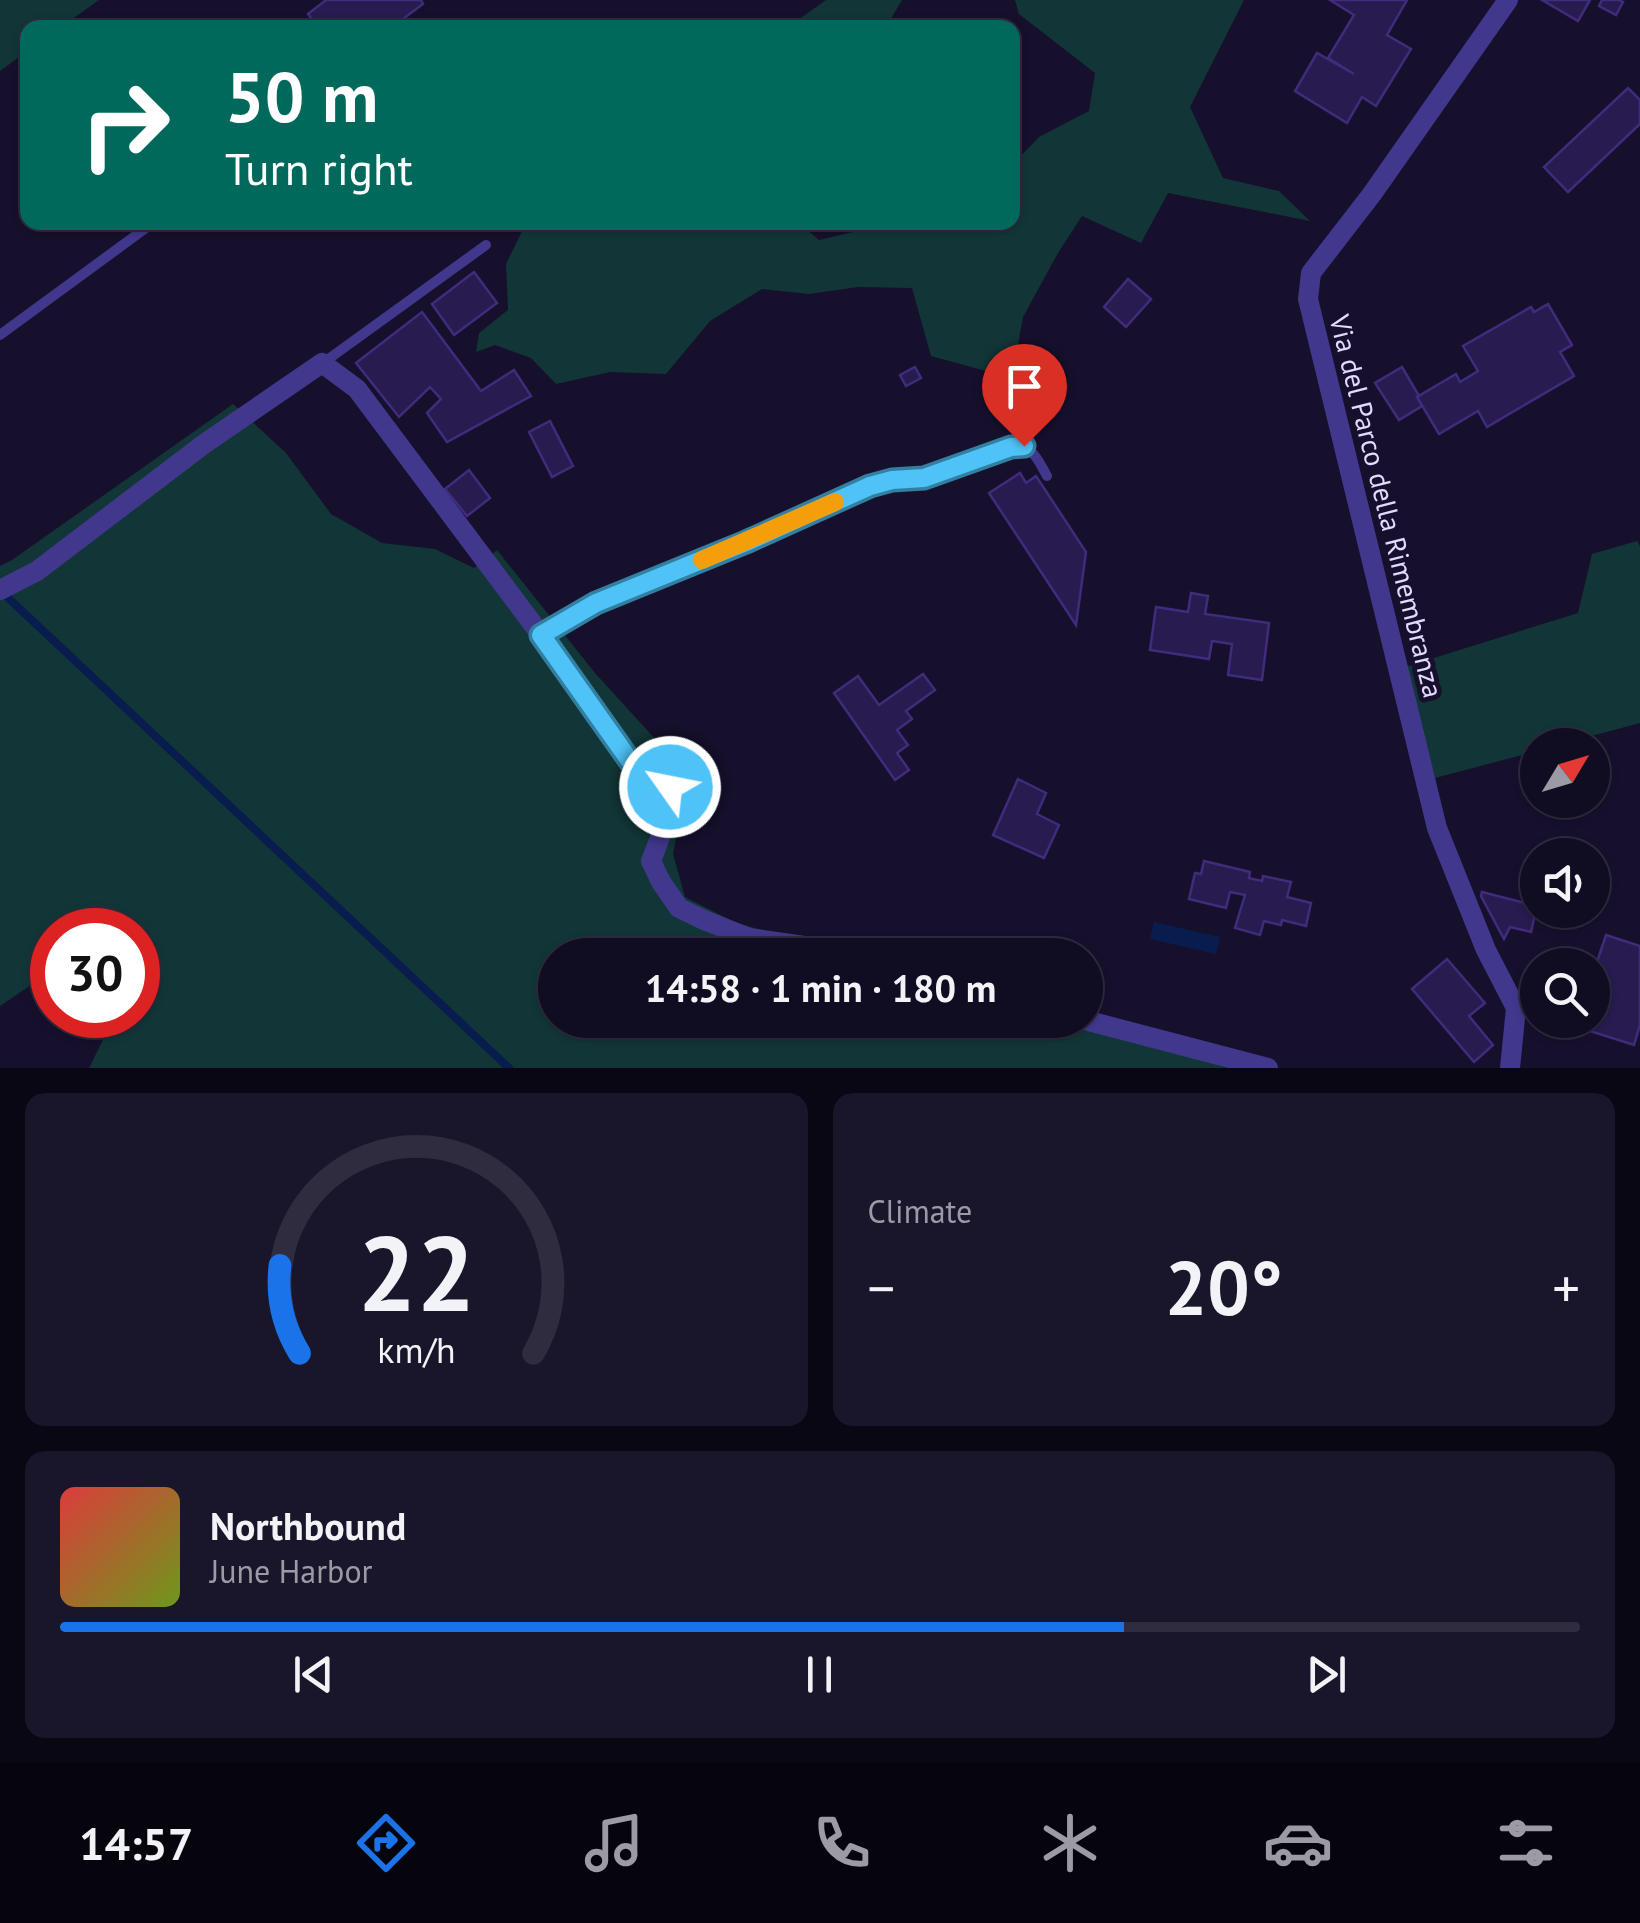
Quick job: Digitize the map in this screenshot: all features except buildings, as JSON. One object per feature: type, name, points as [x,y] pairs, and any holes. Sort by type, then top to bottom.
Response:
[{"type":"street","name":"Via del Parco della Rimembranza","points":[[1508,0],[1372,194],[1311,273],[1308,299],[1437,828],[1486,950],[1516,1008],[1510,1068]]},
{"type":"street","points":[[0,590],[37,570],[204,444],[322,363],[357,389],[630,761],[670,787],[670,814],[651,861],[678,908],[748,938]]},
{"type":"street","points":[[1103,1025],[1268,1068]]},
{"type":"lane","points":[[0,335],[143,230]]},
{"type":"lane","points":[[322,363],[486,245]]},
{"type":"lane","points":[[544,640],[596,603],[870,486],[924,478],[1011,447],[1024,446],[1033,452],[1047,476]]},
{"type":"green space","points":[[0,0],[99,0],[71,20],[20,20],[20,56],[0,71]]},
{"type":"green space","points":[[826,0],[902,0],[890,20],[798,20]]},
{"type":"green space","points":[[1015,0],[1244,0],[1190,107],[1223,178],[1279,191],[1310,221],[1168,193],[1141,243],[1082,216],[1023,317],[1012,378],[931,356],[912,288],[858,287],[809,294],[762,289],[710,321],[666,374],[610,372],[556,384],[531,358],[495,345],[476,352],[479,333],[508,310],[506,264],[523,230],[807,230],[819,240],[861,230],[1020,230],[1020,157],[1039,137],[1089,111],[1095,73],[1019,14]]},
{"type":"green space","points":[[233,404],[286,453],[331,514],[382,543],[435,549],[474,568],[497,550],[595,673],[688,775],[673,854],[685,897],[734,922],[788,938],[538,938],[538,1038],[1103,1038],[1103,1030],[1238,1068],[89,1068],[104,1038],[160,1038],[160,908],[30,908],[30,986],[0,1006],[0,566]]},
{"type":"green space","points":[[1637,541],[1640,546],[1640,723],[1610,731],[1610,728],[1520,728],[1520,756],[1435,778],[1405,667],[1578,613],[1592,554]]},
{"type":"water","points":[[1154,922],[1220,937],[1216,954],[1150,939]]},
{"type":"waterway","points":[[5,595],[509,1068]]},
{"type":"slow traffic","points":[[702,560],[835,502]]},
{"type":"route","points":[[670,787],[630,761],[541,635],[596,603],[870,486],[924,478],[1011,447],[1024,446]]}]
